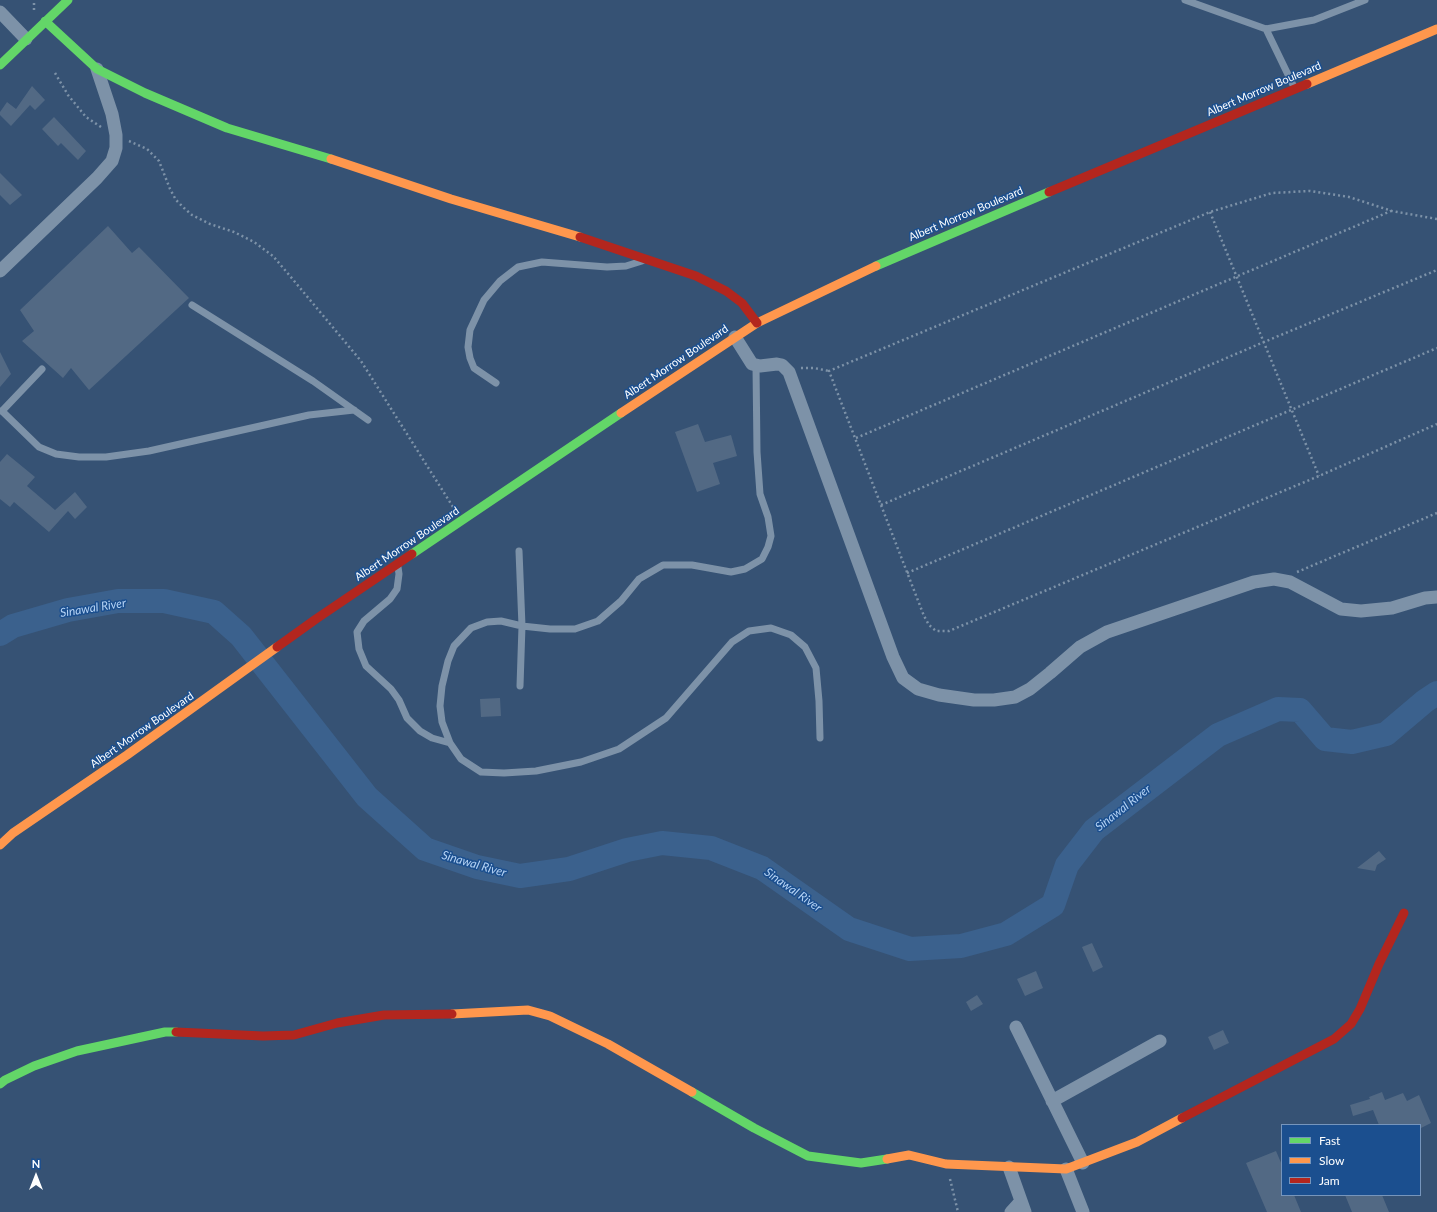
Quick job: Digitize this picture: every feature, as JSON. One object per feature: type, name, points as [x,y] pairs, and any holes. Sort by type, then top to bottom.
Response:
[{"type":"street","points":[[0,65],[26,38],[68,0]]},
{"type":"street","points":[[0,12],[26,38]]},
{"type":"street","points":[[45,21],[97,69],[145,93],[227,128],[318,155],[451,199],[590,240],[696,276],[726,291],[742,303],[758,323]]},
{"type":"street","name":"Albert Morrow Boulevard","points":[[0,845],[13,833],[210,697],[316,619],[462,522],[689,367],[758,323],[897,256],[1437,29]]},
{"type":"street","points":[[0,271],[97,178],[112,161],[116,148],[116,135],[112,114],[97,69]]},
{"type":"street","points":[[735,337],[752,364],[756,366],[777,364],[786,368],[792,379],[893,657],[903,678],[918,689],[939,695],[974,700],[994,700],[1014,697],[1030,688],[1050,673],[1080,647],[1107,632],[1254,582],[1274,579],[1290,582],[1341,609],[1361,611],[1392,608],[1425,598],[1437,597]]},
{"type":"street","points":[[0,1084],[34,1066],[77,1051],[165,1032],[263,1036],[294,1035],[337,1023],[384,1015],[458,1014],[528,1010],[550,1016],[608,1044],[754,1128],[808,1156],[861,1163],[910,1155],[946,1164],[1066,1169],[1137,1142],[1170,1126],[1334,1039],[1351,1024],[1360,1009],[1379,964],[1404,913]]},
{"type":"street","points":[[1016,1027],[1083,1163]]},
{"type":"street","points":[[1052,1101],[1160,1041]]},
{"type":"street","points":[[1009,1167],[1023,1207],[1011,1212]]},
{"type":"street","points":[[1066,1169],[1083,1212]]},
{"type":"lane","points":[[1185,0],[1266,29],[1314,20],[1365,0]]},
{"type":"lane","points":[[1266,29],[1295,89]]},
{"type":"lane","points":[[496,383],[474,368],[468,347],[470,330],[484,300],[500,281],[518,267],[542,262],[608,267],[637,264],[646,259]]},
{"type":"lane","points":[[192,305],[313,382],[368,420]]},
{"type":"lane","points":[[756,366],[757,452],[760,494],[768,518],[771,536],[768,547],[762,559],[745,569],[731,572],[692,565],[663,565],[640,579],[621,601],[598,621],[575,629],[550,629],[522,626],[501,621],[487,622],[471,628],[454,646],[448,661],[442,686],[440,706],[442,722],[450,743],[461,759],[481,772],[504,773],[536,771],[581,762],[619,749],[666,718],[732,642],[749,631],[771,628],[790,635],[805,647],[816,668],[820,738]]},
{"type":"lane","points":[[42,368],[1,411],[39,447],[56,454],[79,457],[106,457],[149,451],[309,415],[354,410]]},
{"type":"lane","points":[[519,551],[522,626],[520,686]]},
{"type":"lane","points":[[398,565],[399,574],[397,588],[390,599],[364,621],[357,632],[359,649],[366,666],[391,689],[399,700],[408,718],[420,731],[432,738],[450,743]]},
{"type":"path","points":[[55,73],[68,95],[86,117],[102,128],[147,149],[159,161],[170,190],[176,200],[192,215],[254,242],[273,256],[360,360],[462,522]]},
{"type":"path","points":[[786,368],[814,368],[829,371],[1210,212],[1272,193],[1310,191],[1349,197],[1392,211],[1437,219]]},
{"type":"path","points":[[856,438],[1392,211]]},
{"type":"path","points":[[1210,212],[1319,476]]},
{"type":"path","points":[[881,505],[1437,270]]},
{"type":"path","points":[[907,573],[1437,348]]},
{"type":"path","points":[[829,371],[907,573],[929,625],[936,631],[949,631],[1319,476],[1437,424]]},
{"type":"path","points":[[1296,572],[1437,513]]},
{"type":"path","points":[[946,1164],[958,1212]]},
{"type":"building","points":[[32,86],[45,100],[35,110],[30,105],[11,126],[0,115],[0,112],[7,102],[16,109]]},
{"type":"building","points":[[54,117],[86,151],[78,160],[61,143],[58,146],[42,129]]},
{"type":"building","points":[[0,173],[22,195],[10,205],[0,195]]},
{"type":"building","points":[[108,226],[132,253],[139,247],[189,298],[89,390],[71,368],[63,378],[22,341],[34,331],[20,310]]},
{"type":"building","points":[[0,352],[11,374],[0,387]]},
{"type":"building","points":[[698,424],[705,442],[731,435],[737,456],[713,463],[720,484],[697,492],[675,432]]},
{"type":"building","points":[[7,454],[35,477],[27,486],[55,510],[75,492],[87,507],[75,519],[68,511],[49,532],[14,502],[10,507],[0,499],[0,462]]},
{"type":"building","points":[[500,698],[501,716],[481,717],[480,699]]},
{"type":"building","points":[[1379,851],[1386,859],[1377,865],[1375,871],[1357,868]]},
{"type":"building","points":[[1092,943],[1103,967],[1093,972],[1082,947]]},
{"type":"building","points":[[1036,971],[1043,988],[1025,996],[1017,979]]},
{"type":"building","points":[[977,995],[983,1004],[971,1011],[966,1002]]},
{"type":"building","points":[[1223,1030],[1229,1043],[1214,1050],[1208,1037]]},
{"type":"building","points":[[1382,1092],[1385,1100],[1403,1093],[1407,1101],[1419,1095],[1431,1123],[1421,1128],[1421,1124],[1379,1124],[1373,1110],[1353,1116],[1350,1105],[1370,1099],[1369,1097]]},
{"type":"building","points":[[1276,1151],[1281,1163],[1281,1196],[1294,1196],[1301,1212],[1267,1212],[1246,1163]]},
{"type":"building","points":[[1345,1196],[1382,1196],[1389,1212],[1352,1212]]},
{"type":"waterway","name":"Sinawal River","points":[[0,634],[13,626],[68,610],[118,601],[164,601],[214,612],[241,636],[367,797],[425,849],[477,867],[520,876],[569,869],[627,850],[662,843],[711,848],[762,868],[849,929],[910,949],[961,946],[1006,934],[1053,905],[1067,865],[1094,830],[1218,735],[1278,709],[1300,710],[1325,739],[1352,742],[1386,734],[1425,701],[1437,693]]},
{"type":"traffic: fast","points":[[0,65],[68,0]]},
{"type":"traffic: fast","points":[[45,21],[97,69],[145,93],[227,128],[331,159]]},
{"type":"traffic: fast","points":[[876,266],[1049,192]]},
{"type":"traffic: fast","points":[[412,554],[621,413]]},
{"type":"traffic: fast","points":[[0,1084],[34,1066],[77,1051],[165,1032],[176,1032]]},
{"type":"traffic: fast","points":[[692,1092],[754,1128],[808,1156],[861,1163],[887,1159]]},
{"type":"traffic: slow","points":[[1307,84],[1437,29]]},
{"type":"traffic: slow","points":[[331,159],[451,199],[580,237]]},
{"type":"traffic: slow","points":[[621,413],[757,323],[876,266]]},
{"type":"traffic: slow","points":[[0,845],[13,833],[127,755],[277,647]]},
{"type":"traffic: slow","points":[[452,1014],[528,1010],[550,1016],[608,1044],[692,1092]]},
{"type":"traffic: slow","points":[[887,1159],[909,1155],[946,1164],[1066,1169],[1137,1142],[1182,1118]]},
{"type":"traffic: jam","points":[[1049,192],[1307,84]]},
{"type":"traffic: jam","points":[[580,237],[696,276],[726,291],[742,303],[757,323]]},
{"type":"traffic: jam","points":[[277,647],[412,554]]},
{"type":"traffic: jam","points":[[1182,1118],[1334,1039],[1351,1024],[1360,1009],[1379,964],[1404,913]]},
{"type":"traffic: jam","points":[[176,1032],[263,1036],[294,1035],[337,1023],[384,1015],[452,1014]]}]
